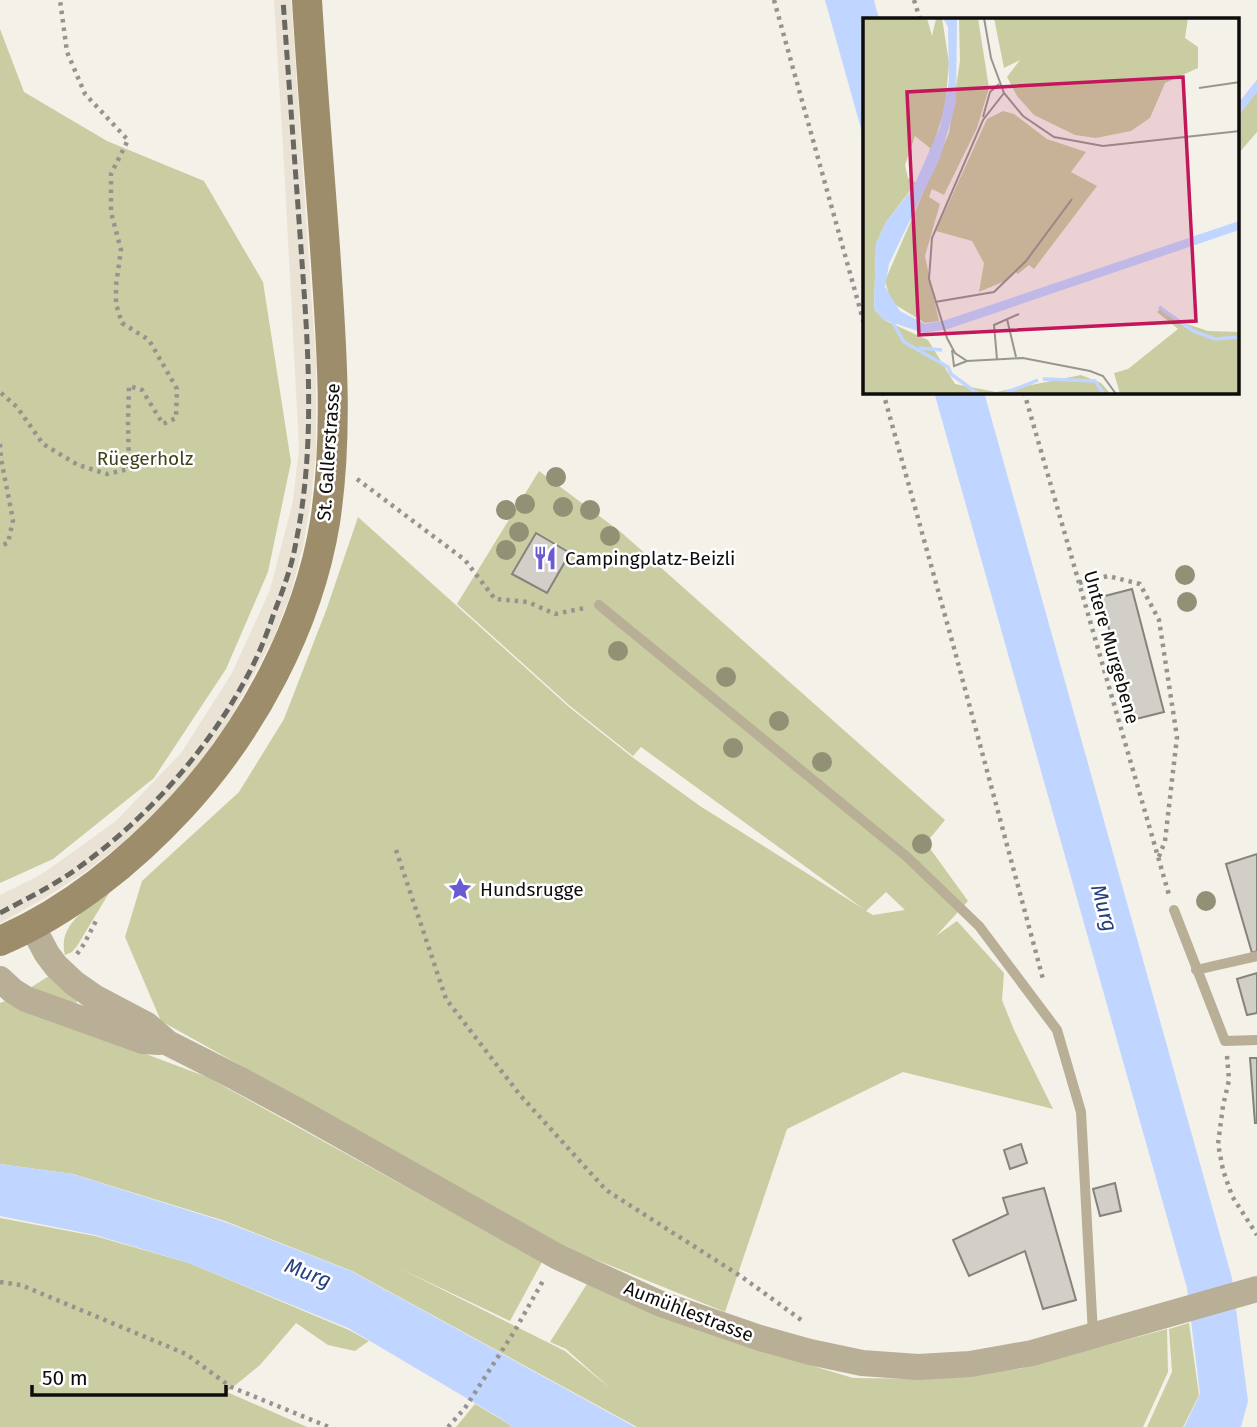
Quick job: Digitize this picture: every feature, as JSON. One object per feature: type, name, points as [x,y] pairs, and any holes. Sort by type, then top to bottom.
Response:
[{"type":"main road","name":"St. Gallerstrasse","points":[[0,941],[32,926],[66,905],[119,866],[156,834],[204,782],[241,732],[271,679],[309,586],[324,523],[330,473],[333,362],[307,0]]},
{"type":"street","name":"Aumühlestrasse","points":[[32,926],[47,954],[74,982],[94,997],[147,1025],[167,1043],[298,1111],[558,1257],[661,1304],[760,1338],[862,1363],[918,1367],[970,1364],[1020,1355],[1257,1289]]},
{"type":"street","name":"Aumühlestrasse","points":[[0,979],[26,999],[143,1041],[167,1043]]},
{"type":"lane","points":[[599,605],[906,856],[979,926],[1057,1030],[1081,1112],[1093,1335]]},
{"type":"lane","points":[[1174,910],[1225,1041],[1257,1040]]},
{"type":"lane","points":[[1196,970],[1257,956]]},
{"type":"path","points":[[0,400],[1,393],[17,407],[43,444],[78,465],[107,474],[129,469],[129,386],[142,390],[163,424],[176,418],[177,389],[149,340],[122,323],[116,304],[121,250],[111,212],[111,174],[128,139],[85,94],[67,52],[60,0]]},
{"type":"path","points":[[774,0],[863,320]]},
{"type":"path","points":[[914,0],[920,18]]},
{"type":"path","points":[[884,394],[1057,1030]]},
{"type":"path","name":"Untere Murgebene","points":[[1025,394],[1174,910]]},
{"type":"path","points":[[0,444],[13,520],[8,543],[0,546]]},
{"type":"path","points":[[351,474],[465,560],[495,599],[528,602],[555,614],[599,605]]},
{"type":"path","points":[[1079,583],[1108,576],[1140,584],[1159,620],[1177,737],[1165,841],[1158,860]]},
{"type":"path","points":[[396,850],[446,999],[520,1096],[606,1190],[742,1277],[807,1324]]},
{"type":"path","points":[[1225,1041],[1228,1080],[1218,1144],[1232,1196],[1257,1235]]},
{"type":"path","points":[[448,1427],[465,1409],[544,1280]]},
{"type":"path","points":[[0,1282],[21,1286],[186,1353],[231,1387],[329,1427]]},
{"type":"shaded area","points":[[274,0],[291,0],[316,362],[316,452],[311,500],[303,547],[290,596],[274,637],[230,719],[196,767],[157,811],[124,842],[84,873],[0,923],[0,895],[42,874],[116,821],[181,753],[232,673],[270,590],[293,501],[299,448]]},
{"type":"green space","name":"Rüegerholz","points":[[0,29],[24,92],[107,141],[204,181],[263,282],[291,462],[268,572],[226,669],[154,778],[53,859],[0,883]]},
{"type":"green space","points":[[1257,80],[1257,132],[1240,152],[1240,101]]},
{"type":"green space","points":[[539,471],[622,533],[945,820],[926,843],[968,901],[936,936],[957,921],[1004,973],[1002,1000],[1053,1109],[903,1072],[787,1129],[725,1312],[567,1248],[161,1021],[125,937],[142,881],[239,792],[284,719],[327,608],[358,517],[569,707],[632,757],[700,806],[865,910],[641,747],[633,756],[570,706],[457,604]],"holes":[[[886,892],[905,910],[873,915],[866,911]]]},
{"type":"green space","points":[[109,893],[77,946],[65,955],[65,935],[70,926],[83,911]]},
{"type":"green space","points":[[49,976],[78,1000],[76,1003],[30,988]]},
{"type":"green space","points":[[5,1001],[207,1077],[542,1262],[510,1321],[399,1268],[565,1351],[611,1389],[566,1349],[550,1342],[587,1284],[736,1343],[853,1378],[932,1379],[1018,1369],[1167,1329],[1168,1372],[1143,1427],[637,1427],[352,1271],[225,1221],[73,1174],[0,1164],[0,1003]]},
{"type":"green space","points":[[0,1218],[95,1236],[189,1263],[349,1330],[369,1341],[355,1351],[328,1345],[296,1323],[260,1365],[227,1392],[307,1427],[0,1427]]},
{"type":"green space","points":[[1189,1323],[1199,1395],[1183,1427],[1147,1427],[1172,1372],[1169,1329]]},
{"type":"green space","points":[[475,1404],[499,1418],[512,1427],[456,1427]]},
{"type":"water","points":[[825,0],[874,0],[879,18],[863,18],[863,136]]},
{"type":"water","name":"Murg","points":[[935,394],[985,394],[1232,1278],[1248,1401],[1241,1427],[1184,1427],[1200,1394],[1187,1288]]},
{"type":"water","name":"Murg","points":[[0,1164],[72,1174],[225,1222],[351,1271],[635,1427],[512,1427],[348,1328],[189,1263],[95,1235],[0,1216]]},
{"type":"building","points":[[536,533],[570,553],[547,593],[512,574]]},
{"type":"building","points":[[1132,589],[1164,712],[1132,720],[1101,597]]},
{"type":"building","points":[[1257,854],[1257,951],[1252,953],[1226,864]]},
{"type":"building","points":[[1257,973],[1257,1013],[1247,1015],[1237,979]]},
{"type":"building","points":[[1250,1058],[1257,1058],[1257,1123],[1255,1123]]},
{"type":"building","points":[[1021,1144],[1027,1163],[1010,1169],[1004,1150]]},
{"type":"building","points":[[1115,1183],[1121,1211],[1100,1216],[1093,1189]]},
{"type":"building","points":[[1044,1188],[1076,1300],[1043,1309],[1025,1251],[969,1276],[953,1240],[1008,1214],[1003,1198]]},
{"type":"waterway","points":[[1240,107],[1257,86]]},
{"type":"railway","points":[[0,913],[52,885],[82,865],[133,823],[179,776],[219,723],[252,667],[290,569],[302,506],[309,395],[304,285],[283,0]]},
{"type":"place","name":"Campingplatz-Beizli","points":[[545,558]]},
{"type":"place","name":"Hundsrugge","points":[[460,889]]}]
